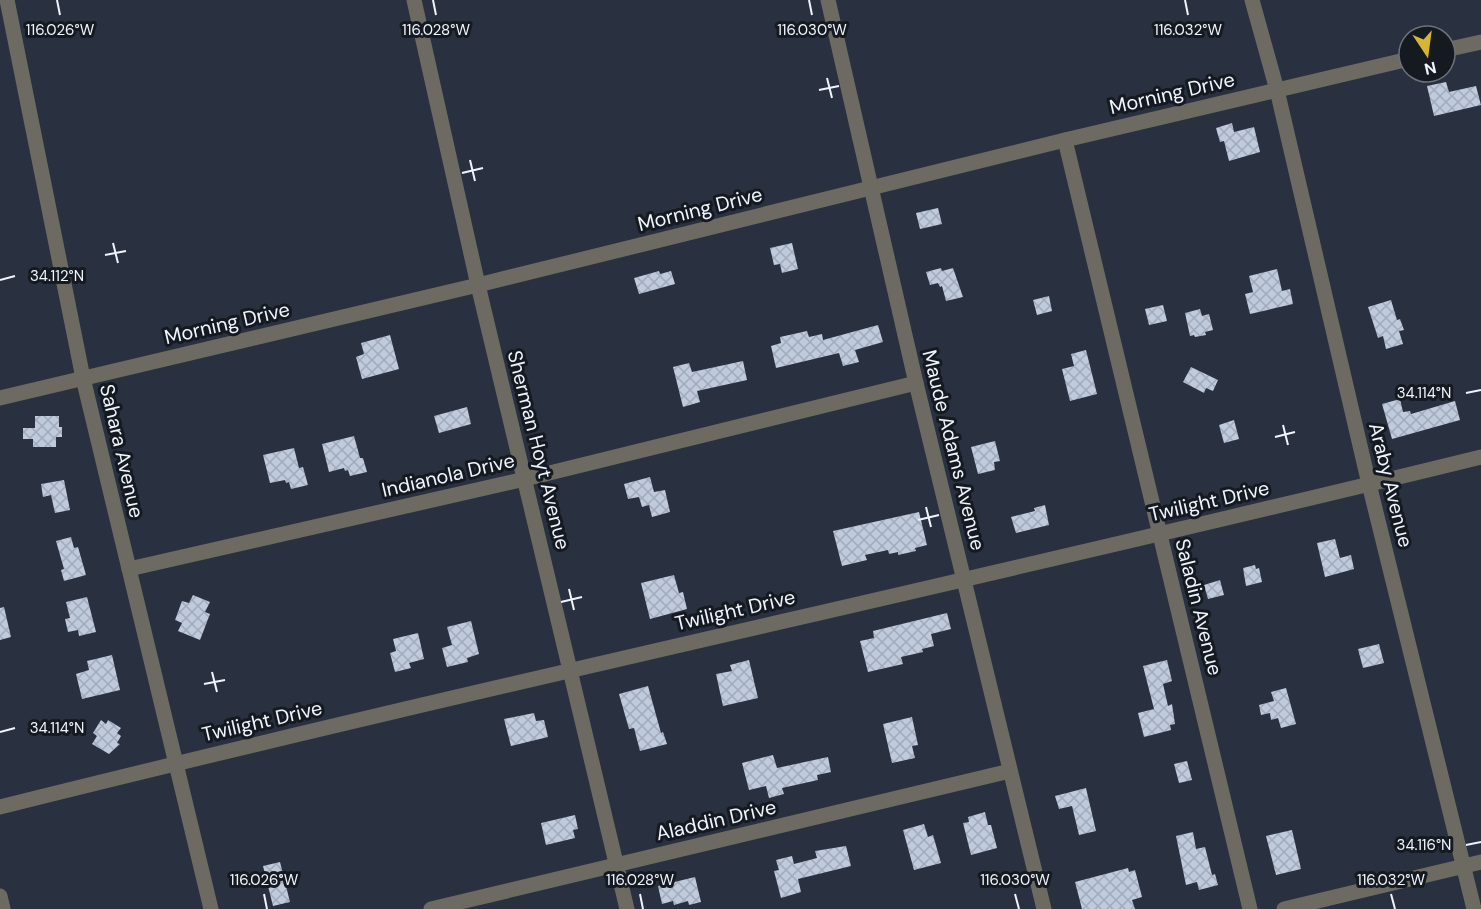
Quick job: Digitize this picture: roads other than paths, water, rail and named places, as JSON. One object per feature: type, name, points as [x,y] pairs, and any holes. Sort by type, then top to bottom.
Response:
[{"type":"street","name":"Sahara Avenue","points":[[6,0],[83,378],[211,909]]},
{"type":"street","name":"Sherman Hoyt Avenue","points":[[414,0],[478,285],[627,909]]},
{"type":"street","name":"Maude Adams Avenue","points":[[828,0],[916,383],[1044,909]]},
{"type":"street","name":"Araby Avenue","points":[[1252,0],[1277,90],[1369,484],[1474,909]]},
{"type":"street","points":[[1457,47],[1481,42]]},
{"type":"street","name":"Morning Drive","points":[[0,398],[478,285],[1065,140],[1397,61]]},
{"type":"street","name":"Saladin Avenue","points":[[1065,140],[1250,909]]},
{"type":"street","name":"Indianola Drive","points":[[129,569],[525,479],[916,383]]},
{"type":"street","name":"Twilight Drive","points":[[0,807],[176,763],[1481,457]]},
{"type":"street","name":"Aladdin Drive","points":[[431,909],[1010,771]]},
{"type":"street","points":[[1284,909],[1481,862]]},
{"type":"street","points":[[0,896],[3,909]]}]
